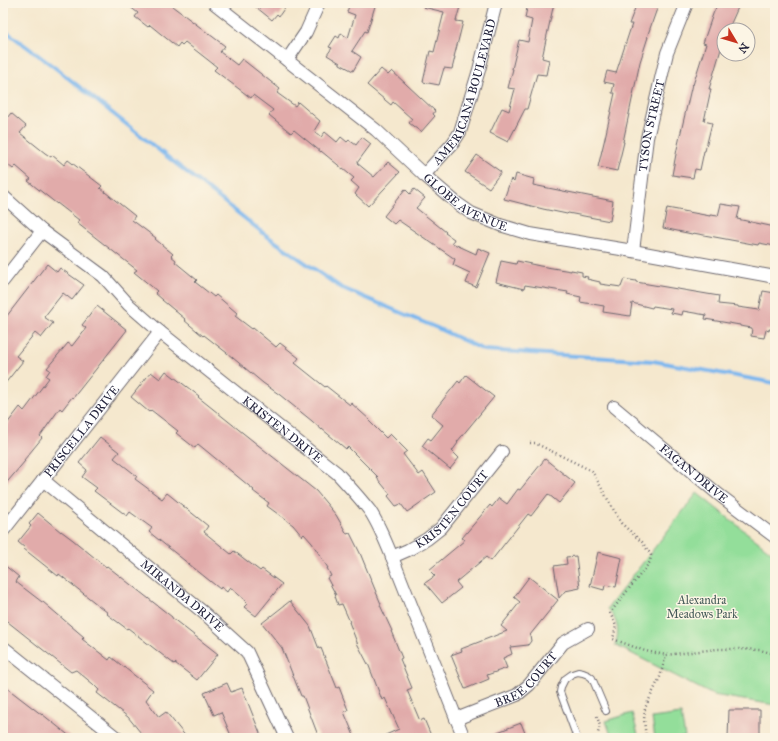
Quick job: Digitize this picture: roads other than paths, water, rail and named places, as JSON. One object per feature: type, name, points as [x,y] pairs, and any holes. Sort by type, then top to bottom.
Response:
[{"type":"street","name":"GLOBE AVENUE","points":[[214,3],[376,130],[424,175],[467,210],[500,225],[530,234],[775,277]]},
{"type":"street","points":[[288,60],[306,32],[319,3]]},
{"type":"street","name":"AMERICANA BOULEVARD","points":[[424,175],[453,144],[460,132],[479,70],[496,3]]},
{"type":"street","name":"TYSON STREET","points":[[633,251],[647,138],[667,53],[687,3]]},
{"type":"street","name":"KRISTEN DRIVE","points":[[3,196],[42,231],[103,276],[129,305],[160,332],[337,473],[354,491],[371,513],[392,557],[464,738]]},
{"type":"street","points":[[3,280],[42,231]]},
{"type":"street","name":"PRISCELLA DRIVE","points":[[3,531],[160,332]]},
{"type":"street","name":"FAGAN DRIVE","points":[[614,407],[718,494],[775,537]]},
{"type":"street","name":"KRISTEN COURT","points":[[392,557],[427,539],[441,528],[502,452]]},
{"type":"street","name":"MIRANDA DRIVE","points":[[43,480],[204,612],[247,652],[287,738]]},
{"type":"street","name":"BREE COURT","points":[[456,719],[517,695],[529,685],[564,642],[588,629]]},
{"type":"street","points":[[3,647],[117,738]]},
{"type":"lane","points":[[578,738],[560,692],[562,683],[568,676],[578,672],[592,678],[606,711]]},
{"type":"waterway","points":[[3,29],[58,70],[267,236],[340,287],[437,328],[484,350],[653,361],[775,383]]},
{"type":"park label","name":"Alexandra Meadows Park","points":[[702,607]]}]
